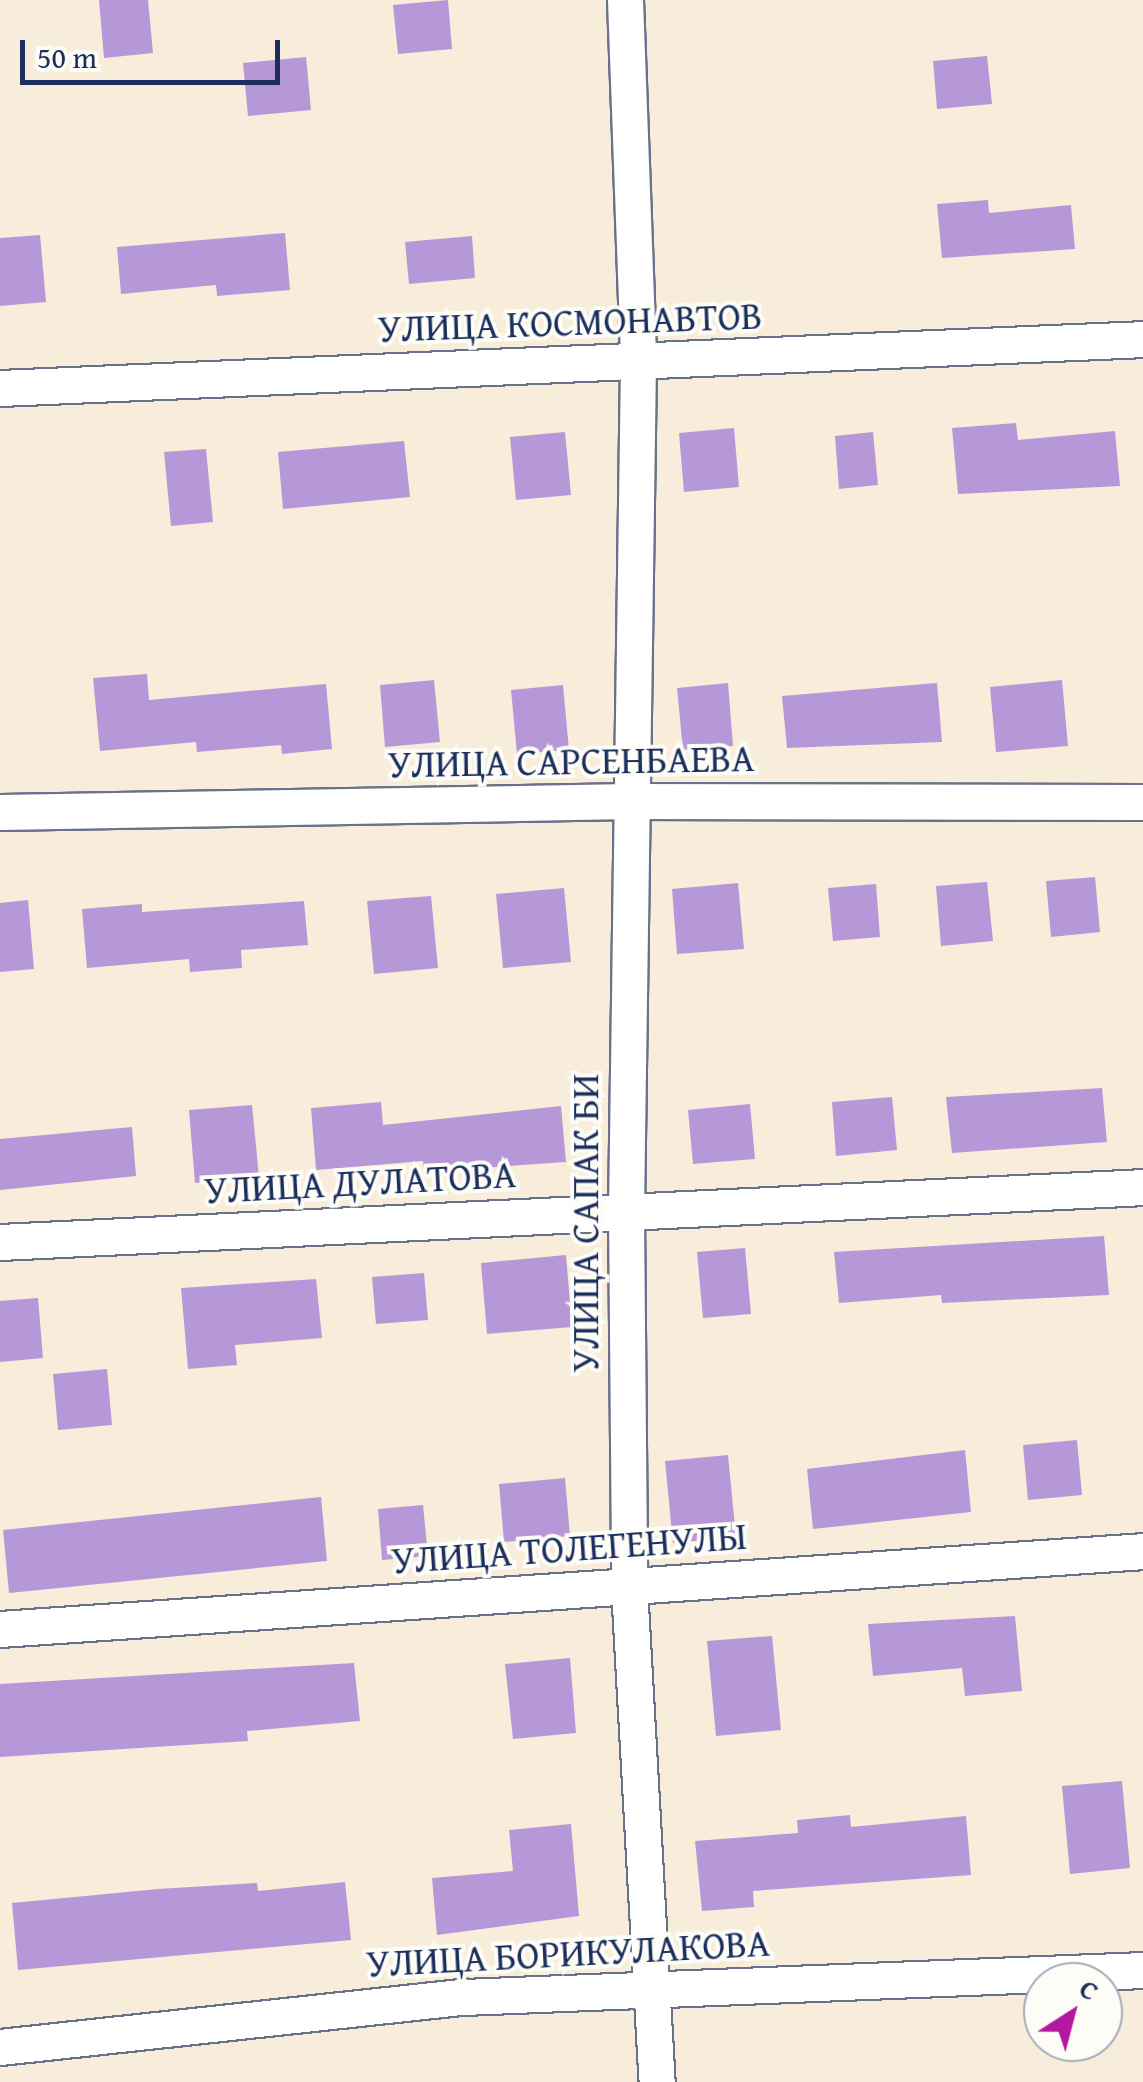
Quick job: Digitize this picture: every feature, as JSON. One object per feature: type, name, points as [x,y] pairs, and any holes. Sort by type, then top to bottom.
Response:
[{"type":"street","name":"УЛИЦА САПАК БИ","points":[[625,0],[638,362],[626,1213],[629,1587],[657,2082]]},
{"type":"street","name":"УЛИЦА КОСМОНАВТОВ","points":[[0,388],[1143,339]]},
{"type":"street","name":"УЛИЦА САРСЕНБАЕВА","points":[[0,812],[630,801],[1143,802]]},
{"type":"street","name":"УЛИЦА ДУЛАТОВА","points":[[0,1242],[1143,1187]]},
{"type":"street","name":"УЛИЦА ТОЛЕГЕНУЛЫ","points":[[0,1629],[1143,1551]]},
{"type":"street","name":"УЛИЦА БОРИКУЛАКОВА","points":[[0,2046],[464,1997],[1143,1970]]},
{"type":"building","points":[[99,0],[148,0],[153,53],[104,58]]},
{"type":"building","points":[[448,0],[452,49],[398,54],[393,5]]},
{"type":"building","points":[[987,56],[992,104],[937,109],[933,61]]},
{"type":"building","points":[[306,57],[311,110],[248,116],[243,63]]},
{"type":"building","points":[[988,200],[989,213],[1071,205],[1075,249],[942,258],[937,204]]},
{"type":"building","points":[[285,233],[290,290],[217,296],[216,285],[121,294],[117,247]]},
{"type":"building","points":[[40,235],[46,302],[0,306],[0,238]]},
{"type":"building","points":[[472,236],[475,278],[409,284],[405,242]]},
{"type":"building","points":[[1016,423],[1018,440],[1115,431],[1120,486],[958,494],[952,428]]},
{"type":"building","points":[[734,428],[739,487],[684,492],[679,433]]},
{"type":"building","points":[[565,432],[571,495],[516,500],[510,437]]},
{"type":"building","points":[[873,432],[878,485],[839,489],[835,436]]},
{"type":"building","points":[[404,441],[410,497],[283,509],[278,452]]},
{"type":"building","points":[[206,449],[213,522],[171,526],[164,452]]},
{"type":"building","points":[[147,674],[149,700],[326,684],[332,749],[282,754],[281,745],[197,752],[196,742],[100,751],[93,678]]},
{"type":"building","points":[[434,680],[440,742],[385,747],[380,685]]},
{"type":"building","points":[[1062,680],[1068,746],[996,752],[990,687]]},
{"type":"building","points":[[728,683],[733,746],[683,750],[677,688]]},
{"type":"building","points":[[937,683],[942,742],[787,748],[782,696]]},
{"type":"building","points":[[563,685],[569,750],[517,754],[511,690]]},
{"type":"building","points":[[1095,877],[1100,932],[1051,937],[1046,881]]},
{"type":"building","points":[[987,882],[993,941],[941,946],[936,886]]},
{"type":"building","points":[[738,883],[744,949],[677,954],[672,889]]},
{"type":"building","points":[[876,884],[880,937],[833,941],[828,888]]},
{"type":"building","points":[[564,888],[571,962],[503,968],[496,894]]},
{"type":"building","points":[[431,896],[438,968],[374,974],[367,901]]},
{"type":"building","points":[[28,900],[34,969],[0,972],[0,903]]},
{"type":"building","points":[[304,901],[308,945],[241,950],[242,968],[190,972],[189,959],[87,968],[82,909],[142,904],[142,912]]},
{"type":"building","points":[[1102,1088],[1107,1142],[952,1153],[946,1097]]},
{"type":"building","points":[[892,1097],[897,1150],[836,1156],[832,1102]]},
{"type":"building","points":[[381,1102],[383,1125],[561,1106],[566,1162],[424,1172],[423,1161],[316,1170],[311,1108]]},
{"type":"building","points":[[750,1104],[755,1159],[693,1164],[688,1110]]},
{"type":"building","points":[[252,1105],[259,1177],[195,1183],[189,1110]]},
{"type":"building","points":[[132,1127],[136,1176],[0,1190],[0,1139]]},
{"type":"building","points":[[1104,1236],[1109,1295],[942,1303],[941,1295],[839,1303],[834,1252]]},
{"type":"building","points":[[745,1248],[751,1314],[703,1318],[697,1252]]},
{"type":"building","points":[[566,1255],[572,1327],[487,1334],[481,1263]]},
{"type":"building","points":[[424,1273],[428,1320],[376,1324],[372,1277]]},
{"type":"building","points":[[316,1279],[322,1338],[235,1345],[237,1365],[188,1369],[181,1288]]},
{"type":"building","points":[[38,1298],[43,1358],[0,1362],[0,1301]]},
{"type":"building","points":[[107,1369],[112,1425],[58,1430],[53,1374]]},
{"type":"building","points":[[1077,1440],[1082,1495],[1028,1500],[1023,1445]]},
{"type":"building","points":[[965,1450],[971,1512],[813,1529],[807,1469]]},
{"type":"building","points":[[728,1455],[736,1537],[673,1543],[665,1461]]},
{"type":"building","points":[[565,1478],[570,1536],[504,1542],[499,1484]]},
{"type":"building","points":[[321,1497],[327,1561],[9,1593],[3,1530]]},
{"type":"building","points":[[423,1505],[428,1556],[382,1560],[378,1509]]},
{"type":"building","points":[[1015,1616],[1022,1691],[965,1696],[962,1668],[873,1676],[868,1624]]},
{"type":"building","points":[[772,1636],[781,1730],[716,1736],[707,1641]]},
{"type":"building","points":[[570,1658],[576,1733],[513,1739],[505,1664]]},
{"type":"building","points":[[354,1663],[360,1721],[247,1731],[248,1741],[0,1757],[0,1684]]},
{"type":"building","points":[[1122,1781],[1130,1868],[1070,1874],[1062,1786]]},
{"type":"building","points":[[850,1815],[851,1827],[966,1816],[971,1875],[753,1891],[754,1907],[702,1911],[695,1841],[798,1833],[797,1820]]},
{"type":"building","points":[[571,1824],[579,1916],[437,1935],[432,1878],[513,1871],[509,1830]]},
{"type":"building","points":[[345,1882],[351,1940],[18,1970],[12,1903],[158,1889],[257,1883],[258,1891]]}]
